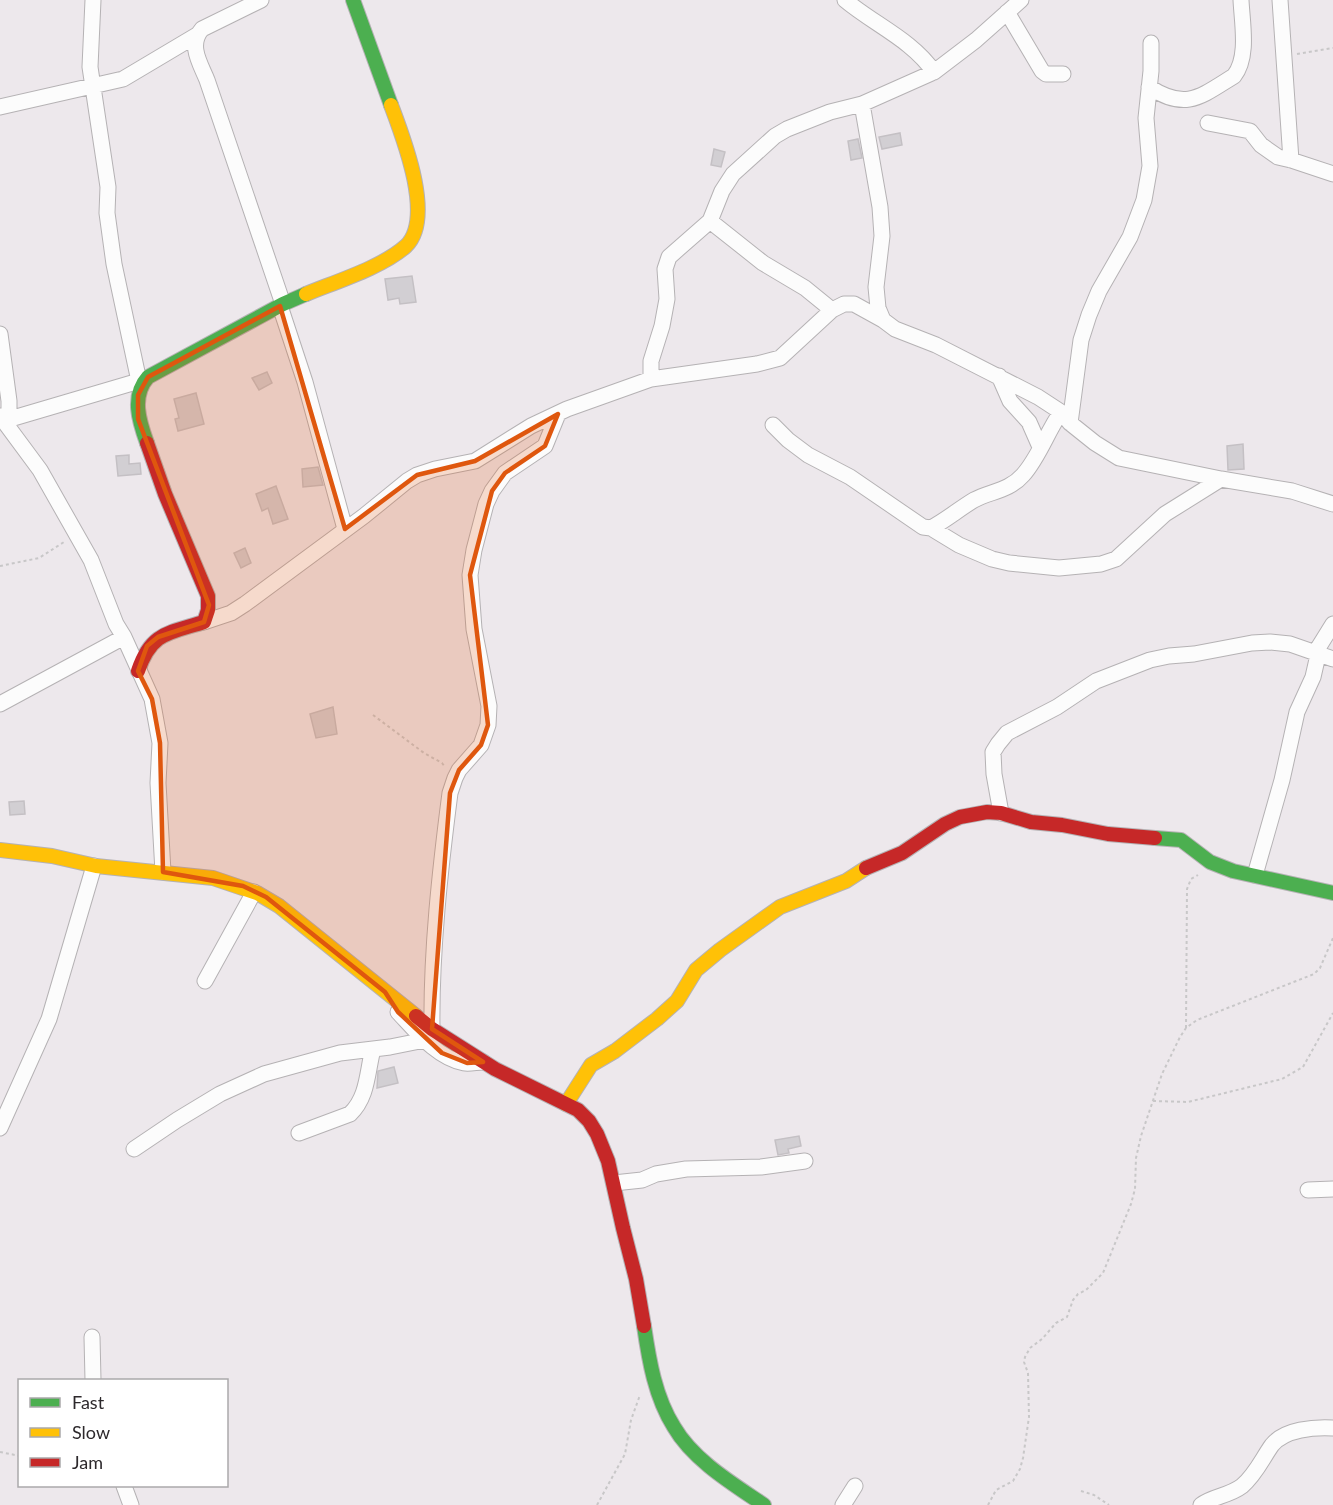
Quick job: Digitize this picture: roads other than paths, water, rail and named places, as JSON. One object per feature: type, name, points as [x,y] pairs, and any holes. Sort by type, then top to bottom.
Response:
[{"type":"street","points":[[93,0],[91,86],[108,187],[107,213],[114,264],[140,383],[136,405],[138,419],[165,494],[208,596],[208,614],[204,622]]},
{"type":"street","points":[[0,107],[123,79],[197,35],[209,24],[261,0]]},
{"type":"street","points":[[6,422],[140,383],[281,305],[388,259],[407,245],[418,218],[410,155],[353,0]]},
{"type":"street","points":[[845,0],[905,42],[924,58],[934,72]]},
{"type":"street","points":[[651,378],[651,361],[662,326],[667,299],[665,269],[669,257],[710,221],[722,191],[733,174],[775,136],[813,118],[847,106],[862,104],[934,72],[976,40],[1021,0]]},
{"type":"street","points":[[1149,87],[1173,100],[1185,101],[1196,98],[1234,76],[1243,57],[1241,0]]},
{"type":"street","points":[[1280,0],[1291,160]]},
{"type":"street","points":[[1008,12],[1042,71],[1063,74]]},
{"type":"street","points":[[197,35],[195,48],[306,382],[345,529]]},
{"type":"street","points":[[931,528],[977,498],[999,492],[1015,482],[1035,460],[1050,428],[1066,418],[1081,340],[1089,315],[1099,291],[1130,237],[1144,200],[1150,166],[1146,118],[1151,44]]},
{"type":"street","points":[[862,104],[880,207],[882,237],[876,287],[878,308],[883,320]]},
{"type":"street","points":[[1208,123],[1250,131],[1270,153],[1333,174]]},
{"type":"street","points":[[710,221],[764,263],[805,288],[832,310]]},
{"type":"street","points":[[138,671],[147,646],[158,637],[231,613],[417,475],[475,461],[531,426],[651,378],[758,364],[780,358],[832,310],[867,298],[876,287]]},
{"type":"street","points":[[854,304],[903,332],[936,345],[999,376],[1066,418],[1095,443],[1119,458],[1292,491],[1333,504]]},
{"type":"street","points":[[0,334],[9,401],[6,422],[33,459],[91,560],[116,624],[152,699],[160,743],[158,783],[163,872]]},
{"type":"street","points":[[999,376],[1010,401],[1029,422],[1040,447]]},
{"type":"street","points":[[428,1034],[445,832],[453,784],[459,770],[481,745],[488,725],[489,706],[476,637],[470,574],[474,550],[486,504],[492,491],[505,474],[545,446],[558,414]]},
{"type":"street","points":[[773,425],[808,455],[850,477],[923,527],[931,528],[958,545],[992,559],[1009,563],[1059,568],[1101,564],[1116,559],[1165,514],[1221,479]]},
{"type":"street","points":[[1255,875],[1282,780],[1297,712],[1322,656],[1333,624]]},
{"type":"street","points":[[0,704],[124,637]]},
{"type":"street","points":[[1001,813],[994,774],[993,752],[998,744],[1011,730],[1057,707],[1096,681],[1150,660],[1252,643],[1290,644],[1322,656]]},
{"type":"street","points":[[566,1104],[591,1065],[615,1051],[657,1019],[677,1000],[696,970],[780,907],[846,881],[868,867],[902,853],[951,821],[980,813],[1001,813],[1031,822],[1062,825],[1108,834],[1181,840],[1210,862],[1233,871],[1333,893]]},
{"type":"street","points":[[0,850],[69,859],[94,866],[186,872],[243,886],[266,897],[286,911],[385,992],[398,1012],[428,1034],[442,1053],[467,1064],[483,1062],[578,1110],[593,1125],[605,1149],[636,1279],[654,1372],[665,1411],[675,1430],[698,1454],[764,1505]]},
{"type":"street","points":[[0,1128],[49,1019],[94,866]]},
{"type":"street","points":[[205,981],[254,892]]},
{"type":"street","points":[[134,1149],[177,1120],[246,1081],[304,1062],[340,1053],[373,1049],[428,1034]]},
{"type":"street","points":[[299,1133],[351,1114],[360,1104],[373,1049]]},
{"type":"street","points":[[614,1183],[642,1180],[656,1174],[686,1169],[761,1167],[805,1161]]},
{"type":"street","points":[[1308,1190],[1333,1189]]},
{"type":"street","points":[[92,1337],[93,1379]]},
{"type":"street","points":[[1201,1505],[1230,1494],[1247,1482],[1274,1443],[1286,1434],[1314,1428],[1333,1428]]},
{"type":"street","points":[[843,1505],[855,1486]]},
{"type":"street","points":[[125,1487],[131,1505]]}]
